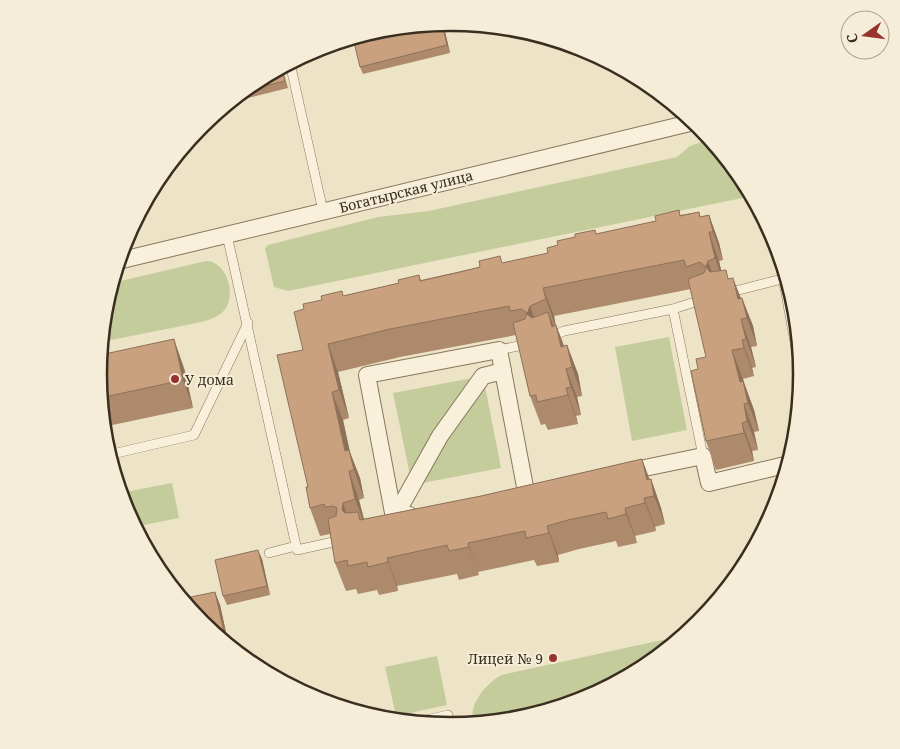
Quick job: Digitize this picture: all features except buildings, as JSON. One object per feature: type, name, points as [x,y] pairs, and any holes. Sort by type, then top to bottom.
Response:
[{"type":"street","name":"Богатырская улица","points":[[127,259],[685,124]]},
{"type":"street","points":[[391,521],[367,375],[499,350],[526,492]]},
{"type":"street","points":[[391,521],[440,436],[483,376],[503,371]]},
{"type":"street","points":[[609,475],[703,456],[709,483],[781,466]]},
{"type":"street","points":[[507,496],[544,488]]},
{"type":"street","points":[[391,521],[422,512]]},
{"type":"lane","points":[[292,70],[323,211]]},
{"type":"lane","points":[[227,234],[296,546],[298,550],[342,540]]},
{"type":"lane","points":[[722,294],[780,280]]},
{"type":"lane","points":[[543,340],[564,331],[673,309],[710,297]]},
{"type":"lane","points":[[673,309],[703,456]]},
{"type":"lane","points":[[116,453],[194,435],[248,323]]},
{"type":"lane","points":[[499,350],[530,344]]},
{"type":"lane","points":[[269,553],[296,546]]},
{"type":"lane","points":[[437,717],[448,715],[449,718]]},
{"type":"green space","points":[[702,142],[744,198],[288,291],[274,287],[265,248],[268,245],[378,217],[429,211],[677,157],[690,146]]},
{"type":"green space","points":[[206,261],[213,262],[219,266],[227,278],[230,294],[229,301],[221,314],[202,322],[109,341],[113,308],[120,281]]},
{"type":"green space","points":[[669,337],[687,430],[632,441],[615,347]]},
{"type":"green space","points":[[483,376],[501,468],[412,485],[393,393]]},
{"type":"green space","points":[[172,483],[179,518],[142,525],[127,492]]},
{"type":"green space","points":[[669,638],[622,672],[581,692],[539,706],[495,715],[472,717],[479,695],[501,675]]},
{"type":"green space","points":[[437,656],[447,705],[403,715],[395,713],[385,667]]},
{"type":"place","name":"У дома","points":[[175,379]]},
{"type":"place","name":"Лицей № 9","points":[[553,658]]}]
